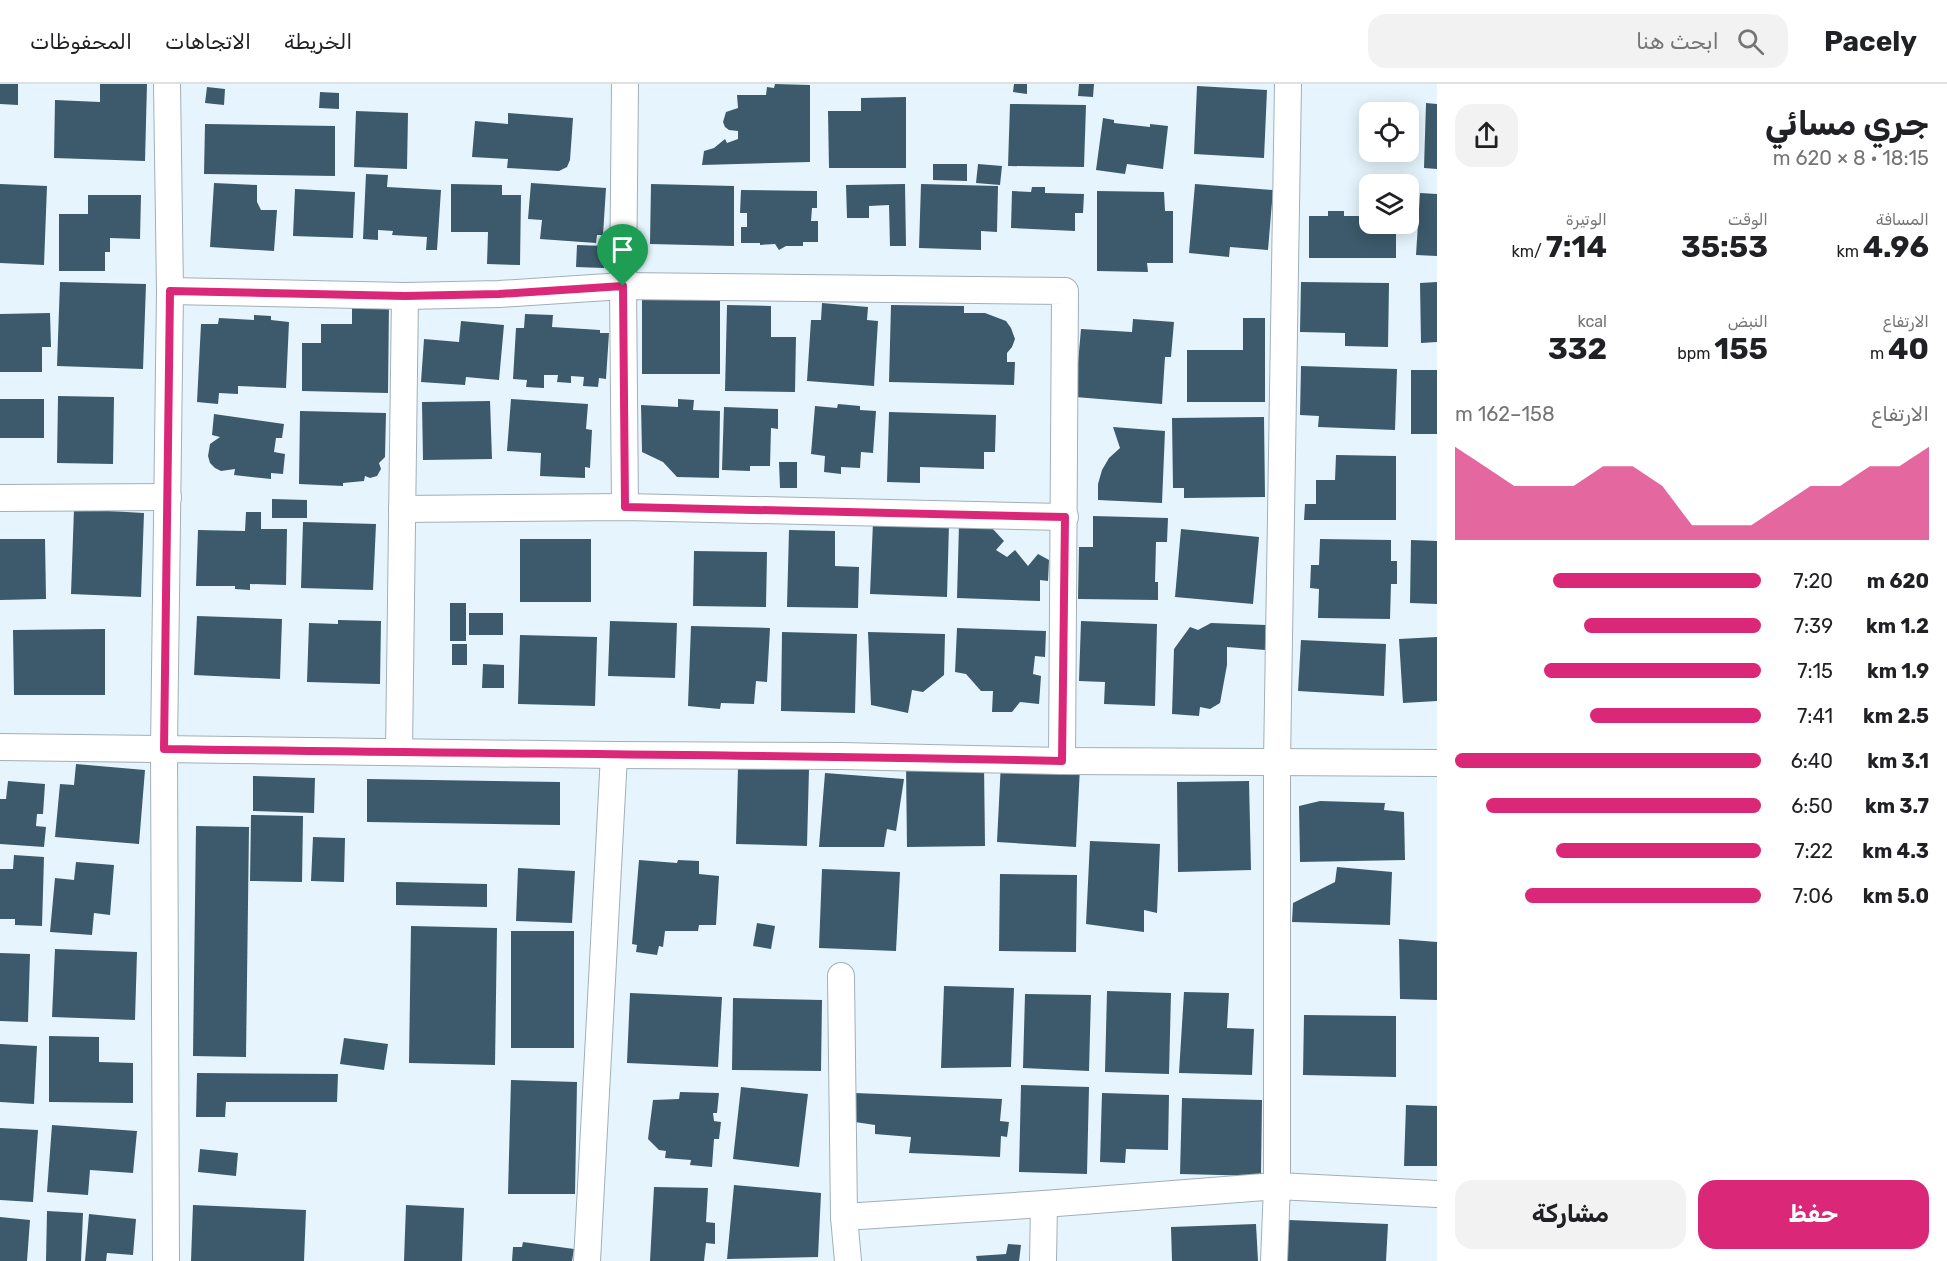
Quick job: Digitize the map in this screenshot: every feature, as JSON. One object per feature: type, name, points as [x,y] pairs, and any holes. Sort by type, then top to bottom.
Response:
[{"type":"street","points":[[166,1261],[164,749],[170,291],[167,84]]},
{"type":"street","points":[[625,84],[623,286],[625,507]]},
{"type":"street","points":[[1274,1261],[1277,1186],[1277,762],[1288,84]]},
{"type":"street","points":[[170,291],[405,296],[499,294],[623,286],[1065,291],[1062,761]]},
{"type":"street","points":[[399,752],[405,296]]},
{"type":"street","points":[[0,498],[168,497]]},
{"type":"street","points":[[402,509],[625,507],[1065,517]]},
{"type":"street","points":[[0,747],[842,756],[1062,761],[1437,763]]},
{"type":"street","points":[[587,1261],[614,755]]},
{"type":"street","points":[[841,976],[844,1216],[848,1261]]},
{"type":"street","points":[[844,1216],[1044,1204],[1277,1186],[1437,1194]]},
{"type":"street","points":[[1043,1261],[1044,1204]]},
{"type":"building","points":[[0,84],[18,84],[18,105],[0,104]]},
{"type":"building","points":[[100,84],[147,84],[145,161],[54,158],[55,100],[100,102]]},
{"type":"building","points":[[775,84],[810,85],[810,162],[702,165],[704,151],[714,148],[725,139],[727,143],[738,139],[738,131],[729,130],[723,122],[726,112],[738,108],[737,95],[766,95],[767,87],[774,88]]},
{"type":"building","points":[[1014,84],[1027,84],[1027,94],[1013,92]]},
{"type":"building","points":[[1079,84],[1094,84],[1093,97],[1078,96]]},
{"type":"building","points":[[1197,86],[1267,90],[1264,158],[1194,154]]},
{"type":"building","points":[[207,87],[225,89],[224,105],[205,103]]},
{"type":"building","points":[[320,92],[339,93],[339,109],[319,108]]},
{"type":"building","points":[[906,97],[906,168],[829,168],[828,111],[861,111],[861,98]]},
{"type":"building","points":[[1426,103],[1437,104],[1437,169],[1424,168]]},
{"type":"building","points":[[1010,104],[1086,105],[1084,167],[1008,166]]},
{"type":"building","points":[[356,111],[408,113],[407,169],[354,167]]},
{"type":"building","points":[[508,113],[573,118],[570,160],[567,167],[559,171],[507,168],[508,159],[472,157],[475,121],[508,124]]},
{"type":"building","points":[[1103,118],[1114,120],[1114,123],[1150,127],[1150,124],[1168,126],[1163,169],[1127,164],[1125,174],[1096,170]]},
{"type":"building","points":[[205,124],[335,126],[335,176],[204,174]]},
{"type":"building","points":[[933,164],[967,164],[967,181],[933,180]]},
{"type":"building","points":[[978,164],[1002,166],[1000,185],[976,183]]},
{"type":"building","points":[[366,174],[388,175],[387,187],[441,190],[437,250],[426,250],[427,237],[392,235],[393,231],[378,230],[378,240],[363,239]]},
{"type":"building","points":[[214,183],[257,185],[257,202],[261,210],[277,210],[274,251],[210,247]]},
{"type":"building","points":[[531,183],[606,188],[603,235],[597,235],[596,243],[540,239],[542,220],[528,219]]},
{"type":"building","points":[[0,184],[47,186],[44,265],[0,263]]},
{"type":"building","points":[[451,184],[502,185],[502,195],[521,195],[520,265],[487,264],[488,232],[451,232]]},
{"type":"building","points":[[651,184],[734,186],[734,246],[650,244]]},
{"type":"building","points":[[905,184],[906,246],[890,246],[889,205],[869,206],[869,218],[847,218],[846,185]]},
{"type":"building","points":[[921,184],[998,186],[997,232],[981,231],[981,250],[919,248]]},
{"type":"building","points":[[1195,184],[1273,190],[1268,250],[1230,247],[1229,257],[1189,253]]},
{"type":"building","points":[[1032,187],[1045,187],[1045,193],[1084,194],[1083,213],[1075,213],[1075,231],[1011,228],[1012,191],[1031,192]]},
{"type":"building","points":[[295,189],[355,192],[353,238],[293,236]]},
{"type":"building","points":[[741,190],[817,191],[817,208],[812,208],[811,221],[818,221],[818,242],[803,242],[803,246],[786,246],[779,250],[775,244],[741,243],[741,227],[747,227],[747,213],[740,213]]},
{"type":"building","points":[[1097,191],[1164,192],[1165,211],[1173,211],[1173,263],[1147,263],[1148,272],[1097,271]]},
{"type":"building","points":[[1420,193],[1437,194],[1437,256],[1416,255]]},
{"type":"building","points":[[88,195],[141,195],[140,239],[110,238],[110,252],[105,252],[105,271],[59,271],[59,214],[88,214]]},
{"type":"building","points":[[1328,211],[1344,211],[1344,216],[1359,216],[1359,234],[1396,234],[1396,258],[1309,258],[1309,216],[1328,216]]},
{"type":"building","points":[[577,245],[605,246],[604,268],[576,267]]},
{"type":"building","points":[[60,282],[146,284],[143,369],[57,366]]},
{"type":"building","points":[[1301,282],[1389,283],[1388,347],[1345,346],[1345,333],[1300,332]]},
{"type":"building","points":[[1437,282],[1437,342],[1421,343],[1420,283]]},
{"type":"building","points":[[642,299],[720,300],[720,374],[642,374]]},
{"type":"building","points":[[352,303],[389,303],[388,393],[302,391],[302,343],[321,343],[321,324],[352,324]]},
{"type":"building","points":[[822,303],[868,307],[867,320],[878,321],[874,386],[807,381],[811,320],[821,320]]},
{"type":"building","points":[[727,305],[771,306],[771,337],[796,337],[795,392],[725,391]]},
{"type":"building","points":[[891,305],[964,306],[964,313],[985,313],[1006,321],[1015,339],[1007,353],[1007,362],[1015,362],[1014,385],[889,382]]},
{"type":"building","points":[[50,313],[51,347],[42,347],[42,372],[0,372],[0,314]]},
{"type":"building","points":[[525,314],[553,315],[552,327],[600,330],[600,333],[609,333],[606,379],[599,378],[598,387],[583,386],[584,377],[571,376],[571,383],[557,382],[558,375],[544,375],[544,388],[526,387],[527,380],[513,379],[516,328],[524,328]]},
{"type":"building","points":[[254,315],[271,316],[271,320],[289,322],[286,388],[238,386],[238,394],[219,393],[218,404],[197,402],[201,324],[218,324],[219,318],[254,320]]},
{"type":"building","points":[[1243,318],[1265,318],[1265,402],[1187,402],[1187,350],[1243,350]]},
{"type":"building","points":[[1133,319],[1174,322],[1171,357],[1165,357],[1162,404],[1075,397],[1081,329],[1132,332]]},
{"type":"building","points":[[461,321],[504,325],[499,380],[466,377],[465,385],[421,382],[424,339],[459,342]]},
{"type":"building","points":[[1301,366],[1397,369],[1395,430],[1318,427],[1319,416],[1300,415]]},
{"type":"building","points":[[1411,370],[1437,370],[1437,434],[1411,434]]},
{"type":"building","points":[[58,396],[114,397],[113,464],[57,463]]},
{"type":"building","points":[[0,399],[44,399],[44,438],[0,438]]},
{"type":"building","points":[[511,399],[588,404],[586,429],[592,430],[590,468],[585,467],[585,478],[540,476],[541,453],[507,451]]},
{"type":"building","points":[[678,399],[694,400],[693,410],[720,411],[719,478],[677,477],[663,462],[642,452],[641,405],[678,407]]},
{"type":"building","points":[[490,401],[492,459],[423,460],[422,402]]},
{"type":"building","points":[[838,404],[860,406],[860,410],[876,411],[873,453],[861,452],[860,468],[841,467],[841,474],[824,472],[825,456],[811,454],[815,406],[837,408]]},
{"type":"building","points":[[724,407],[778,409],[778,429],[771,428],[770,466],[750,466],[750,471],[722,470]]},
{"type":"building","points":[[300,411],[386,413],[385,457],[379,463],[381,469],[377,476],[370,478],[365,476],[364,481],[343,483],[343,486],[299,484]]},
{"type":"building","points":[[889,412],[996,415],[995,452],[984,452],[984,469],[920,467],[920,483],[887,482]]},
{"type":"building","points":[[214,414],[284,424],[282,438],[276,438],[274,452],[285,454],[283,474],[271,473],[271,479],[234,475],[235,469],[221,471],[215,468],[208,456],[210,444],[220,437],[212,435]]},
{"type":"building","points":[[1264,417],[1265,497],[1184,498],[1184,488],[1173,488],[1172,418]]},
{"type":"building","points":[[1113,427],[1165,431],[1162,503],[1098,500],[1098,484],[1102,470],[1109,458],[1120,448]]},
{"type":"building","points":[[1336,455],[1396,456],[1396,520],[1304,520],[1305,504],[1316,504],[1316,480],[1335,480]]},
{"type":"building","points":[[779,462],[797,462],[797,488],[780,488]]},
{"type":"building","points":[[272,499],[307,500],[307,518],[272,518]]},
{"type":"building","points":[[74,509],[144,513],[141,597],[71,594]]},
{"type":"building","points":[[246,512],[261,512],[261,529],[287,529],[286,585],[250,584],[250,590],[235,589],[235,586],[196,586],[198,530],[245,531]]},
{"type":"building","points":[[1093,516],[1168,518],[1167,542],[1156,542],[1155,582],[1158,582],[1158,600],[1078,599],[1079,547],[1093,547]]},
{"type":"building","points":[[303,522],[376,524],[373,590],[301,588]]},
{"type":"building","points":[[873,522],[949,524],[947,597],[870,594]]},
{"type":"building","points":[[959,524],[992,528],[1004,541],[996,550],[1007,557],[1015,550],[1028,566],[1038,554],[1049,560],[1048,581],[1040,580],[1040,601],[957,598]]},
{"type":"building","points":[[1181,529],[1259,537],[1253,604],[1175,597]]},
{"type":"building","points":[[789,530],[835,531],[835,566],[859,567],[858,608],[787,607]]},
{"type":"building","points":[[0,539],[45,539],[46,599],[0,600]]},
{"type":"building","points":[[520,539],[591,539],[591,602],[520,602]]},
{"type":"building","points":[[1320,539],[1391,540],[1391,561],[1397,561],[1397,584],[1391,584],[1390,619],[1318,618],[1319,589],[1310,588],[1311,565],[1319,565]]},
{"type":"building","points":[[1411,540],[1437,541],[1437,604],[1410,603]]},
{"type":"building","points":[[694,551],[767,552],[766,607],[693,606]]},
{"type":"building","points":[[450,603],[466,603],[466,641],[450,641]]},
{"type":"building","points":[[469,613],[503,613],[503,635],[469,635]]},
{"type":"building","points":[[197,616],[282,619],[280,679],[194,675]]},
{"type":"building","points":[[338,620],[381,621],[380,684],[307,682],[309,623],[338,624]]},
{"type":"building","points":[[610,621],[677,623],[675,678],[608,676]]},
{"type":"building","points":[[1081,621],[1157,624],[1155,706],[1104,704],[1105,682],[1079,681]]},
{"type":"building","points":[[1211,623],[1266,625],[1265,650],[1227,647],[1227,665],[1220,703],[1210,709],[1200,707],[1199,716],[1172,714],[1174,649],[1190,627],[1198,630]]},
{"type":"building","points":[[691,626],[770,628],[767,682],[756,681],[754,704],[721,703],[720,709],[688,706]]},
{"type":"building","points":[[957,628],[1046,631],[1045,657],[1035,656],[1033,674],[1041,676],[1039,704],[1020,702],[1012,712],[992,712],[993,691],[981,691],[966,674],[955,672]]},
{"type":"building","points":[[105,629],[105,695],[14,695],[13,630]]},
{"type":"building","points":[[782,632],[857,634],[855,713],[781,711]]},
{"type":"building","points":[[868,632],[945,634],[944,675],[923,692],[912,690],[908,713],[871,705]]},
{"type":"building","points":[[520,635],[597,637],[595,706],[518,704]]},
{"type":"building","points":[[1437,637],[1437,701],[1403,703],[1399,639]]},
{"type":"building","points":[[1301,640],[1386,644],[1384,696],[1298,691]]},
{"type":"building","points":[[452,644],[467,644],[467,665],[452,665]]},
{"type":"building","points":[[483,664],[504,665],[504,688],[482,688]]},
{"type":"building","points":[[1001,762],[1080,767],[1076,847],[997,842]]},
{"type":"building","points":[[76,764],[145,770],[139,844],[55,837],[60,784],[74,785]]},
{"type":"building","points":[[984,764],[985,846],[907,847],[906,765]]},
{"type":"building","points":[[738,767],[809,769],[807,846],[736,844]]},
{"type":"building","points":[[825,773],[904,779],[896,831],[887,829],[884,847],[819,847]]},
{"type":"building","points":[[253,776],[315,778],[314,813],[253,811]]},
{"type":"building","points":[[367,779],[560,782],[560,825],[367,822]]},
{"type":"building","points":[[8,781],[45,784],[43,814],[37,814],[36,826],[46,827],[44,847],[0,844],[0,799],[6,799]]},
{"type":"building","points":[[1249,781],[1251,870],[1178,872],[1177,782]]},
{"type":"building","points":[[1320,801],[1385,803],[1384,810],[1404,812],[1405,860],[1300,862],[1299,806]]},
{"type":"building","points":[[251,815],[303,816],[302,882],[250,881]]},
{"type":"building","points":[[196,826],[249,827],[246,1057],[193,1056]]},
{"type":"building","points":[[313,837],[345,838],[344,882],[311,881]]},
{"type":"building","points":[[1090,841],[1160,844],[1157,913],[1144,910],[1144,932],[1086,924]]},
{"type":"building","points":[[14,855],[44,857],[42,926],[15,925],[15,919],[0,919],[0,869],[13,869]]},
{"type":"building","points":[[639,860],[677,863],[678,860],[699,861],[699,874],[719,876],[716,925],[699,925],[698,931],[665,931],[663,947],[659,946],[657,955],[636,952],[637,945],[632,944]]},
{"type":"building","points":[[76,862],[114,865],[110,915],[94,913],[92,935],[50,932],[55,878],[74,880]]},
{"type":"building","points":[[1337,867],[1392,872],[1390,925],[1292,922],[1293,903],[1335,882]]},
{"type":"building","points":[[518,868],[575,871],[572,923],[516,921]]},
{"type":"building","points":[[822,869],[900,872],[896,951],[819,948]]},
{"type":"building","points":[[1000,874],[1077,875],[1076,952],[999,951]]},
{"type":"building","points":[[396,882],[487,884],[487,907],[396,905]]},
{"type":"building","points":[[757,923],[775,926],[771,949],[753,946]]},
{"type":"building","points":[[411,926],[497,928],[495,1065],[409,1063]]},
{"type":"building","points":[[511,931],[574,931],[574,1048],[511,1048]]},
{"type":"building","points":[[1399,939],[1437,942],[1437,1000],[1400,999]]},
{"type":"building","points":[[55,949],[137,952],[135,1020],[52,1017]]},
{"type":"building","points":[[0,953],[30,954],[28,1022],[0,1021]]},
{"type":"building","points":[[944,986],[1014,988],[1011,1067],[941,1068]]},
{"type":"building","points":[[1107,991],[1171,993],[1169,1074],[1105,1072]]},
{"type":"building","points":[[1184,992],[1229,993],[1227,1028],[1254,1029],[1252,1075],[1179,1073]]},
{"type":"building","points":[[630,993],[722,997],[718,1067],[627,1063]]},
{"type":"building","points":[[1025,994],[1091,995],[1089,1071],[1023,1068]]},
{"type":"building","points":[[733,998],[822,1000],[821,1071],[732,1070]]},
{"type":"building","points":[[1304,1015],[1396,1016],[1396,1077],[1303,1075]]},
{"type":"building","points":[[49,1036],[99,1037],[99,1062],[133,1063],[133,1103],[49,1102]]},
{"type":"building","points":[[344,1038],[388,1044],[384,1070],[340,1064]]},
{"type":"building","points":[[0,1044],[37,1046],[34,1104],[0,1102]]},
{"type":"building","points":[[197,1073],[338,1074],[337,1102],[226,1102],[225,1117],[196,1117]]},
{"type":"building","points":[[511,1080],[577,1082],[575,1194],[508,1194]]},
{"type":"building","points":[[1021,1085],[1089,1087],[1087,1174],[1019,1172]]},
{"type":"building","points":[[741,1087],[808,1094],[799,1167],[733,1159]]},
{"type":"building","points":[[680,1092],[719,1093],[717,1113],[713,1113],[714,1121],[721,1122],[719,1139],[714,1139],[712,1167],[690,1165],[691,1160],[665,1158],[666,1151],[659,1150],[648,1139],[653,1100],[679,1099]]},
{"type":"building","points":[[855,1093],[1002,1099],[1000,1121],[1009,1122],[1007,1137],[1001,1136],[1000,1157],[909,1153],[911,1137],[875,1134],[875,1125],[855,1122]]},
{"type":"building","points":[[1102,1093],[1169,1095],[1168,1150],[1126,1149],[1125,1163],[1100,1162]]},
{"type":"building","points":[[1182,1098],[1262,1100],[1261,1176],[1180,1174]]},
{"type":"building","points":[[1406,1105],[1437,1106],[1437,1166],[1404,1166]]},
{"type":"building","points":[[52,1125],[137,1131],[133,1173],[90,1170],[88,1195],[47,1192]]},
{"type":"building","points":[[0,1128],[38,1130],[33,1202],[0,1200]]},
{"type":"building","points":[[200,1149],[238,1153],[236,1176],[198,1172]]},
{"type":"building","points":[[734,1185],[821,1193],[818,1257],[727,1259]]},
{"type":"building","points":[[654,1187],[708,1188],[706,1222],[715,1223],[715,1244],[706,1243],[704,1261],[650,1261]]},
{"type":"building","points":[[193,1205],[306,1210],[304,1261],[191,1261]]},
{"type":"building","points":[[406,1205],[464,1208],[462,1261],[404,1261]]},
{"type":"building","points":[[47,1211],[83,1213],[81,1261],[46,1261]]},
{"type":"building","points":[[89,1214],[136,1219],[133,1255],[107,1253],[106,1261],[85,1261]]},
{"type":"building","points":[[0,1217],[30,1220],[27,1261],[0,1261]]},
{"type":"building","points":[[1289,1220],[1388,1224],[1386,1261],[1287,1261]]},
{"type":"building","points":[[1256,1224],[1258,1261],[1172,1261],[1171,1227]]},
{"type":"building","points":[[523,1242],[574,1249],[572,1261],[512,1261],[513,1247],[522,1247]]},
{"type":"building","points":[[1008,1244],[1021,1245],[1019,1261],[977,1261],[976,1256],[1006,1254]]},
{"type":"route","points":[[623,286],[625,507],[1065,517],[1062,761],[842,756],[164,749],[170,291],[405,296],[499,294],[623,286]]}]
